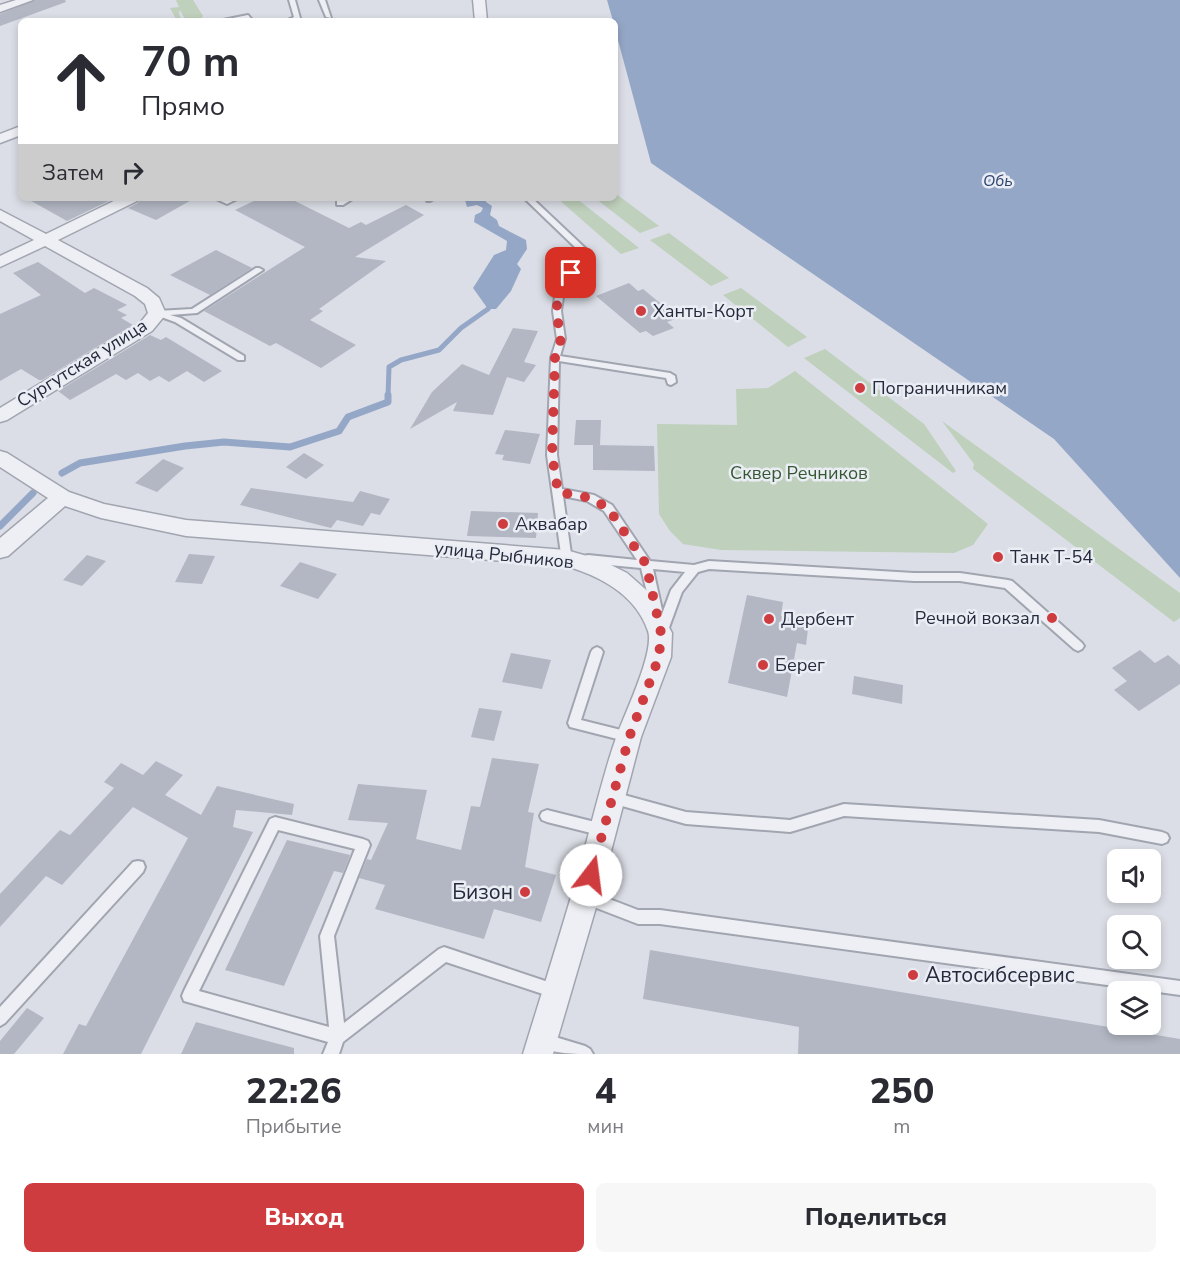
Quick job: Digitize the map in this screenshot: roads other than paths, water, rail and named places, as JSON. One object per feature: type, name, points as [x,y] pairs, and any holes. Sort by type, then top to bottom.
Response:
[{"type":"street","points":[[0,9],[27,0]]},
{"type":"street","points":[[479,0],[481,18]]},
{"type":"street","points":[[0,139],[18,131]]},
{"type":"street","points":[[0,262],[126,201]]},
{"type":"street","name":"Сургутская улица","points":[[0,215],[141,292],[153,302],[157,314],[146,327],[0,416]]},
{"type":"street","points":[[0,458],[62,497],[0,550]]},
{"type":"street","name":"улица Рыбников","points":[[62,497],[100,511],[186,528],[566,558],[593,566],[619,579],[645,603],[661,633]]},
{"type":"street","points":[[540,1047],[629,738],[659,657],[661,633]]},
{"type":"lane","points":[[292,0],[297,18]]},
{"type":"lane","points":[[322,0],[329,17]]},
{"type":"lane","points":[[340,203],[344,201]]},
{"type":"lane","points":[[531,201],[581,248],[582,261],[560,290],[556,311],[561,339],[555,358],[552,455],[566,558],[694,568],[709,565],[914,577],[960,577],[1008,584],[1078,646]]},
{"type":"lane","points":[[157,314],[194,311],[260,270]]},
{"type":"lane","points":[[157,314],[178,320],[241,358]]},
{"type":"lane","points":[[555,358],[670,376],[671,382]]},
{"type":"lane","points":[[558,492],[590,498],[608,508],[646,564],[661,633]]},
{"type":"lane","points":[[661,633],[677,590],[694,568]]},
{"type":"lane","points":[[597,652],[574,723],[629,738]]},
{"type":"lane","points":[[612,798],[686,818],[790,826],[844,810],[1099,826],[1162,838]]},
{"type":"lane","points":[[547,816],[604,830]]},
{"type":"lane","points":[[331,1054],[338,1037],[327,936],[363,845],[275,823],[189,996],[338,1037]]},
{"type":"lane","points":[[0,1018],[138,867]]},
{"type":"lane","points":[[585,897],[638,916],[1180,988]]},
{"type":"lane","points":[[338,1037],[444,954],[556,992]]},
{"type":"lane","points":[[540,1047],[585,1054]]},
{"type":"water","name":"Обь","points":[[607,0],[1180,0],[1180,578],[1054,439],[651,163],[618,40],[618,18],[612,18]]},
{"type":"water","points":[[465,201],[486,201],[492,206],[490,215],[497,220],[499,226],[526,240],[527,249],[517,264],[521,269],[511,291],[496,309],[488,309],[473,288],[494,255],[506,250],[507,241],[474,222],[475,215],[483,208],[477,205],[467,207]]},
{"type":"waterway","points":[[388,397],[389,367],[401,360],[439,350],[461,328],[488,309],[492,302]]},
{"type":"waterway","points":[[62,473],[80,463],[185,446],[224,442],[290,447],[339,431],[348,417],[388,402],[388,397]]},
{"type":"waterway","points":[[0,526],[33,493]]},
{"type":"place","name":"Ханты-Корт","points":[[641,311]]},
{"type":"place","name":"Пограничникам","points":[[860,388]]},
{"type":"place","name":"Аквабар","points":[[503,524]]},
{"type":"place","name":"Танк Т-54","points":[[998,557]]},
{"type":"place","name":"Речной вокзал","points":[[1052,618]]},
{"type":"place","name":"Дербент","points":[[769,619]]},
{"type":"place","name":"Берег","points":[[763,665]]},
{"type":"place","name":"Бизон","points":[[525,892]]},
{"type":"place","name":"Автосибсервис","points":[[913,975]]},
{"type":"park label","name":"Сквер Речников","points":[[799,473]]}]
